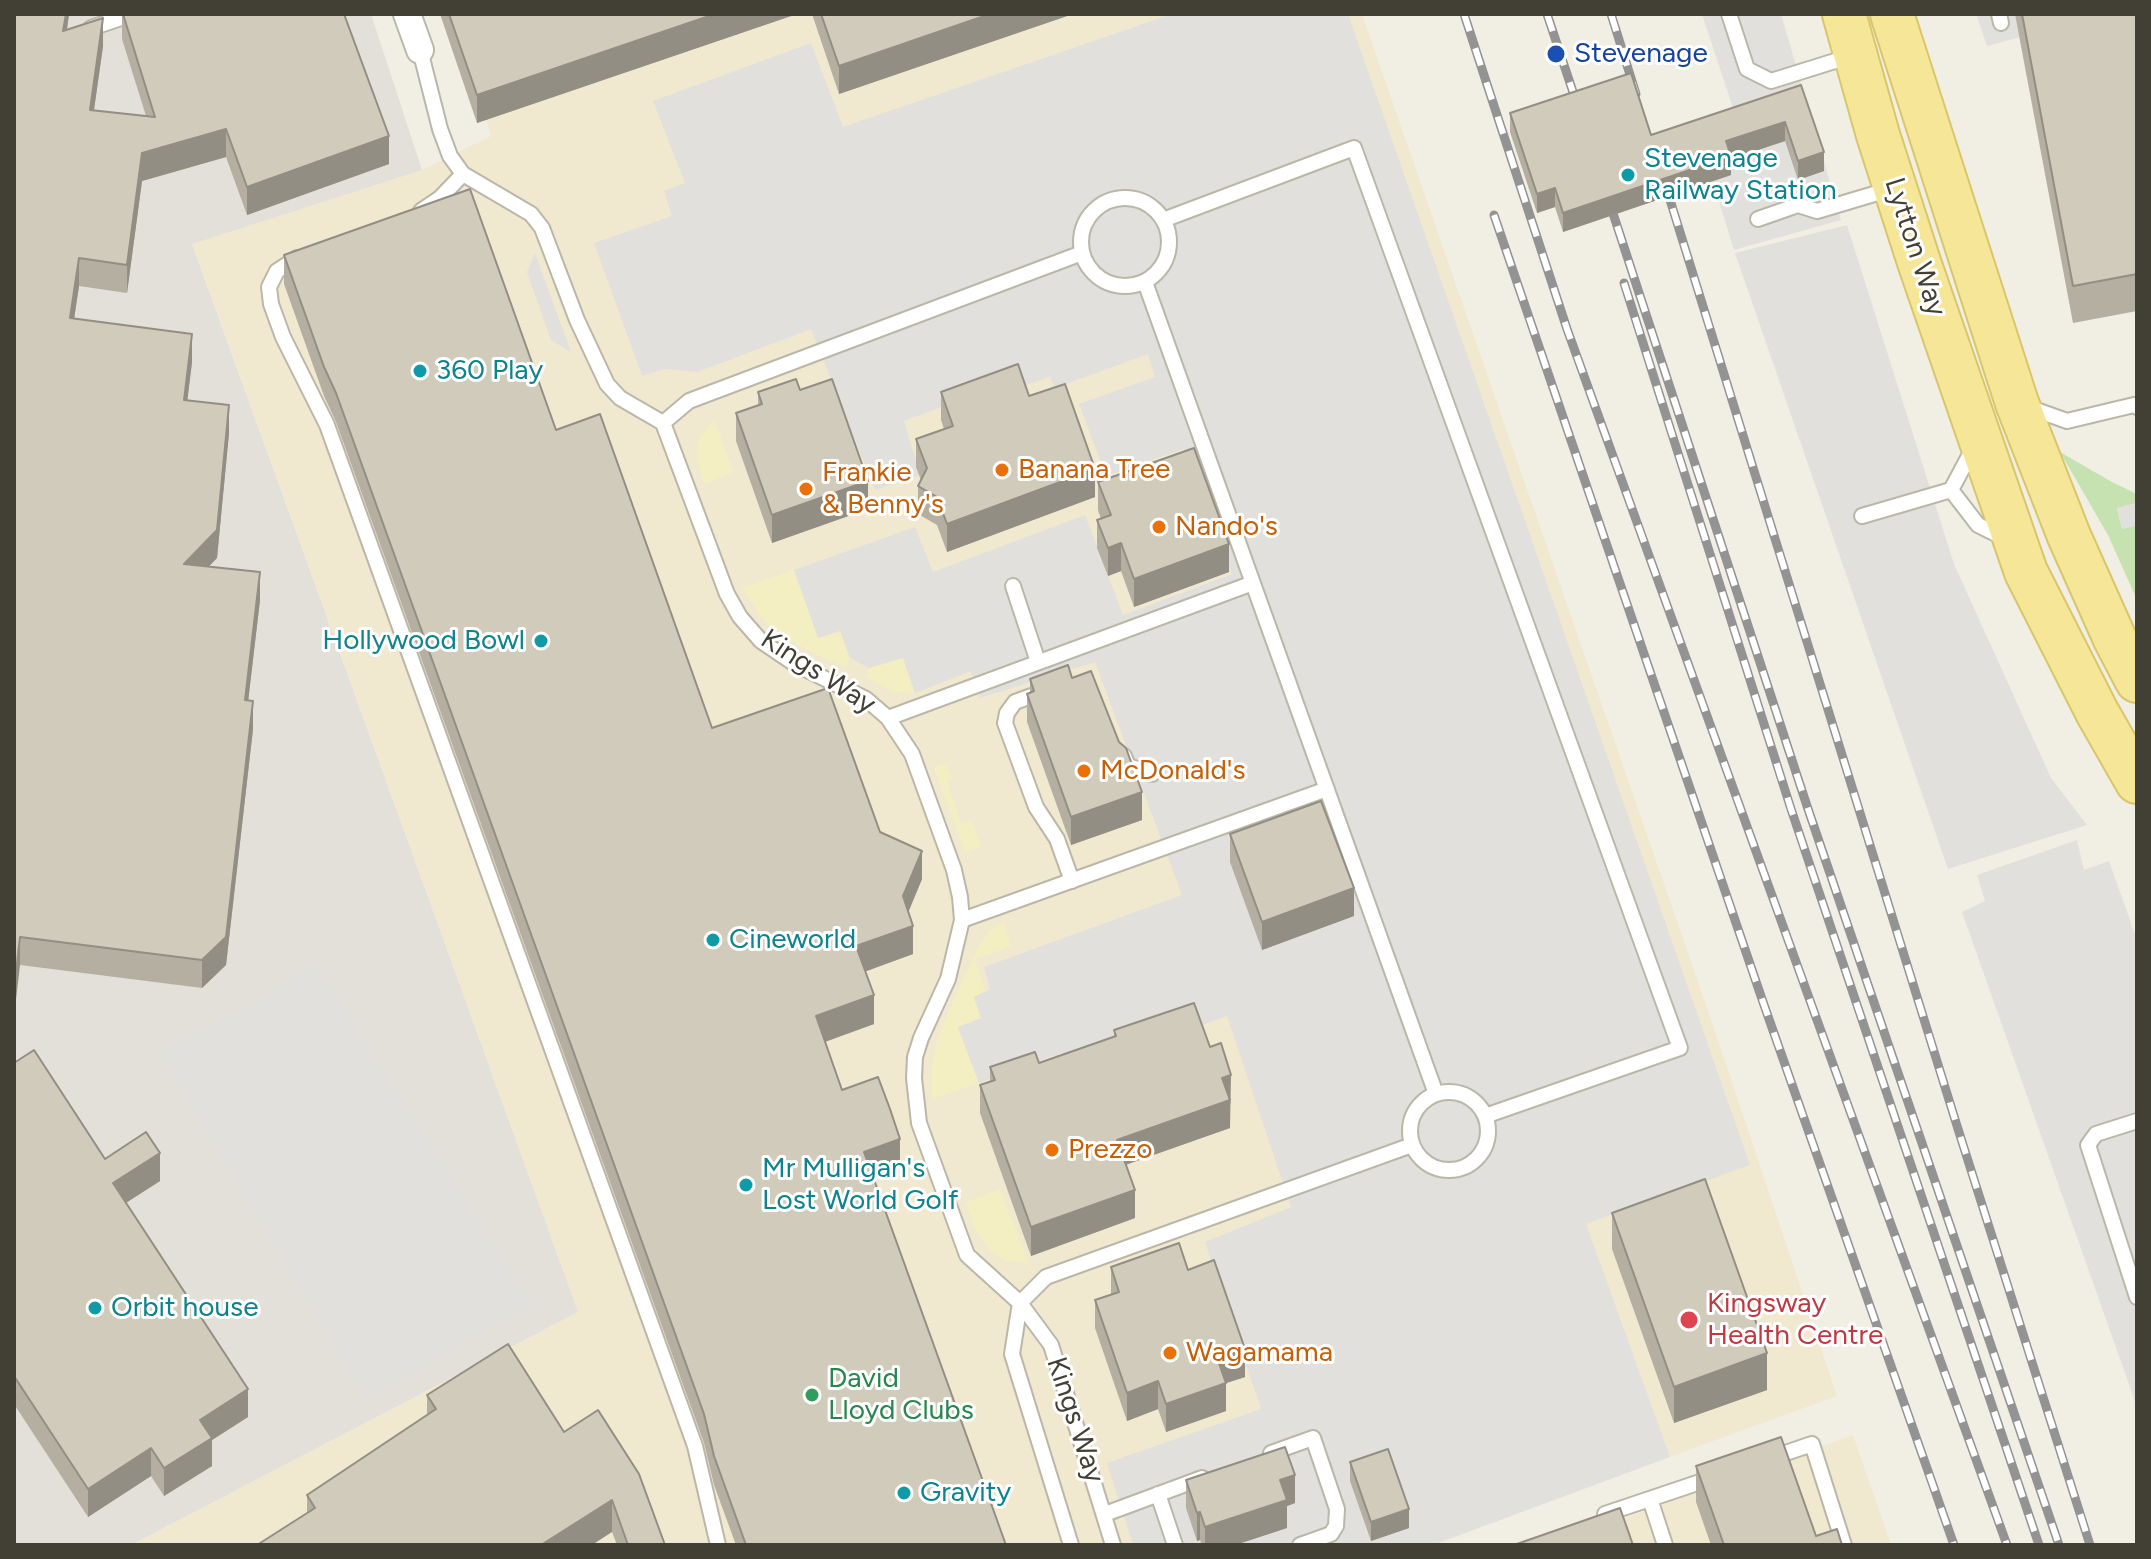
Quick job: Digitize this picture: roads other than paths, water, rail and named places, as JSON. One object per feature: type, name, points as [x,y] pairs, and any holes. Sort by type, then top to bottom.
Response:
[{"type":"main road","name":"Lytton Way","points":[[1844,14],[1895,187],[2026,572],[2097,712],[2137,782]]},
{"type":"main road","points":[[1892,14],[2017,403],[2069,536],[2126,645],[2137,681]]},
{"type":"street","points":[[407,14],[420,50]]},
{"type":"lane","points":[[91,28],[133,14]]},
{"type":"lane","points":[[1729,14],[1747,69],[1771,81],[1855,55]]},
{"type":"lane","points":[[420,50],[450,156],[463,174],[531,214],[542,228],[577,320],[607,384],[620,398],[663,423],[689,401],[1082,253]]},
{"type":"lane","points":[[1163,220],[1354,148],[1680,1048],[1485,1116]]},
{"type":"lane","points":[[408,216],[440,198],[463,174]]},
{"type":"lane","points":[[1758,219],[1798,205],[1817,211],[1895,187]]},
{"type":"lane","points":[[1131,198],[1155,210],[1163,220],[1170,242],[1160,270],[1145,282],[1131,286],[1103,281],[1089,268],[1082,253],[1082,231],[1094,210],[1108,201],[1131,198]]},
{"type":"lane","points":[[307,254],[293,259],[277,271],[269,287],[271,304],[283,337],[327,425],[695,1446],[718,1545]]},
{"type":"lane","points":[[1145,282],[1436,1094]]},
{"type":"lane","points":[[2017,403],[2067,421],[2134,405],[2137,407]]},
{"type":"lane","name":"Kings Way","points":[[663,423],[715,562],[740,617],[761,641],[795,664],[866,699],[888,718],[912,754],[954,870],[962,920],[948,979],[915,1057],[915,1101],[927,1150],[967,1255],[1020,1303],[1051,1345],[1113,1545]]},
{"type":"lane","points":[[1862,516],[1951,490],[1979,436]]},
{"type":"lane","points":[[1951,490],[1978,525],[2016,544]]},
{"type":"lane","points":[[888,718],[1253,583]]},
{"type":"lane","points":[[1013,586],[1038,662]]},
{"type":"lane","points":[[1065,684],[1015,702],[1007,713],[1005,723],[1036,807],[1057,839],[1072,881]]},
{"type":"lane","points":[[1118,741],[1128,766],[1152,774]]},
{"type":"lane","points":[[962,920],[1327,789]]},
{"type":"lane","points":[[1451,1092],[1465,1095],[1477,1104],[1485,1116],[1488,1128],[1484,1151],[1466,1167],[1441,1170],[1428,1165],[1412,1145],[1410,1133],[1416,1109],[1436,1094],[1451,1092]]},
{"type":"lane","points":[[2137,1121],[2096,1134],[2088,1145],[2137,1297]]},
{"type":"lane","points":[[1020,1303],[1046,1277],[1412,1145]]},
{"type":"lane","name":"Kings Way","points":[[1020,1303],[1012,1354],[1071,1545]]},
{"type":"lane","points":[[1257,1458],[1313,1438],[1337,1509],[1336,1526],[1331,1534],[1300,1545]]},
{"type":"lane","points":[[1753,1464],[1812,1444],[1844,1545]]},
{"type":"lane","points":[[1105,1514],[1214,1473]]},
{"type":"lane","points":[[1590,1519],[1723,1474]]},
{"type":"lane","points":[[1158,1494],[1175,1545]]},
{"type":"lane","points":[[1650,1499],[1665,1545]]},
{"type":"railway","points":[[1464,14],[1567,329],[2007,1545]]},
{"type":"railway","points":[[1547,14],[1580,113]]},
{"type":"railway","points":[[1611,14],[1636,94]]},
{"type":"railway","points":[[1662,174],[2090,1545]]},
{"type":"railway","points":[[1606,192],[1807,806],[2059,1545]]},
{"type":"railway","points":[[1494,215],[1763,1002],[1954,1545]]},
{"type":"railway","points":[[1624,283],[1791,809],[2039,1545]]},
{"type":"place","name":"Stevenage","points":[[1556,54]]},
{"type":"place","name":"Stevenage Railway Station","points":[[1628,175]]},
{"type":"place","name":"360 Play","points":[[420,371]]},
{"type":"place","name":"Banana Tree","points":[[1002,470]]},
{"type":"place","name":"Frankie & Benny's","points":[[806,489]]},
{"type":"place","name":"Nando's","points":[[1159,527]]},
{"type":"place","name":"Hollywood Bowl","points":[[541,641]]},
{"type":"place","name":"McDonald's","points":[[1084,771]]},
{"type":"place","name":"Cineworld","points":[[713,940]]},
{"type":"place","name":"Prezzo","points":[[1052,1150]]},
{"type":"place","name":"Mr Mulligan's Lost World Golf","points":[[746,1185]]},
{"type":"place","name":"Orbit house","points":[[95,1308]]},
{"type":"place","name":"Kingsway Health Centre","points":[[1689,1320]]},
{"type":"place","name":"Wagamama","points":[[1170,1353]]},
{"type":"place","name":"David Lloyd Clubs","points":[[812,1395]]},
{"type":"place","name":"Gravity","points":[[904,1493]]}]
